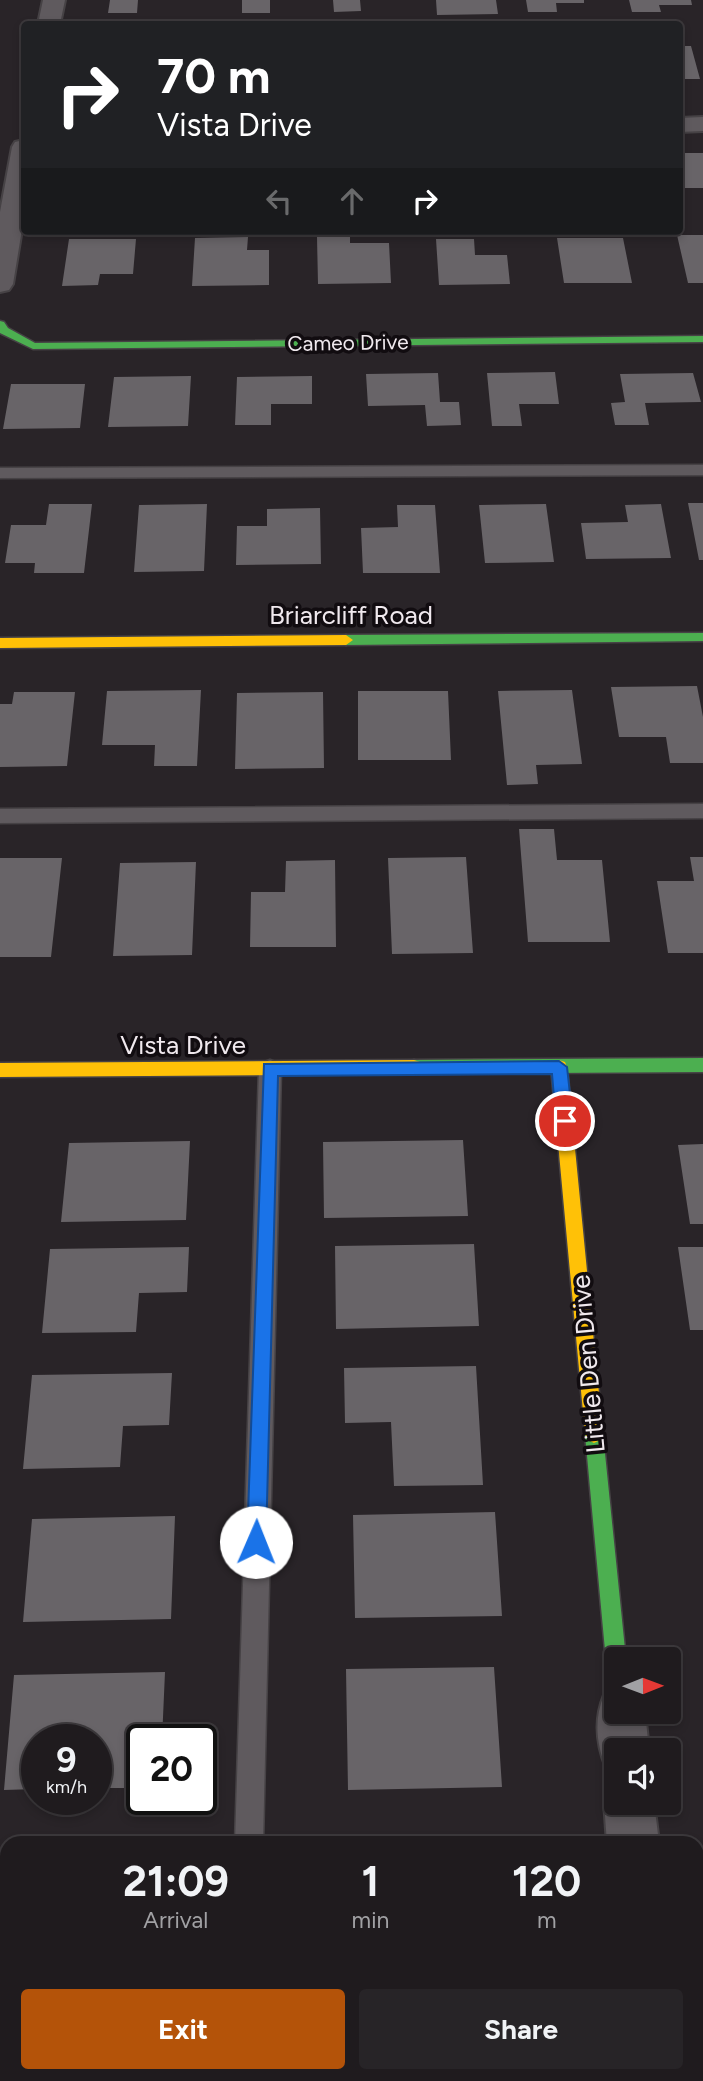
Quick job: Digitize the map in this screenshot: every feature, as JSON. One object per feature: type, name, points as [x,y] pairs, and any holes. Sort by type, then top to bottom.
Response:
[{"type":"street","points":[[50,21],[54,0]]},
{"type":"street","points":[[683,125],[703,124]]},
{"type":"street","points":[[0,284],[21,164]]},
{"type":"street","name":"Cameo Drive","points":[[0,324],[3,330],[33,346],[703,339]]},
{"type":"street","name":"Briarcliff Road","points":[[0,643],[703,637]]},
{"type":"street","name":"Vista Drive","points":[[0,1070],[703,1065]]},
{"type":"street","name":"Little Den Drive","points":[[559,1067],[615,1647]]},
{"type":"street","points":[[630,1815],[632,1836]]},
{"type":"lane","points":[[0,473],[703,470]]},
{"type":"lane","points":[[0,816],[703,811]]},
{"type":"lane","points":[[249,1836],[270,1069]]},
{"type":"building","points":[[110,0],[138,0],[137,13],[108,13]]},
{"type":"building","points":[[242,0],[270,0],[270,13],[242,13]]},
{"type":"building","points":[[333,0],[360,0],[361,11],[334,12]]},
{"type":"building","points":[[436,0],[496,0],[498,14],[437,15]]},
{"type":"building","points":[[526,0],[584,0],[584,3],[556,3],[557,12],[528,12]]},
{"type":"building","points":[[629,0],[691,0],[692,5],[659,5],[661,12],[632,12]]},
{"type":"building","points":[[683,46],[691,46],[700,79],[683,79]]},
{"type":"building","points":[[683,153],[703,153],[703,188],[683,188]]},
{"type":"building","points":[[677,235],[703,235],[703,283],[688,283]]},
{"type":"building","points":[[248,237],[247,250],[269,250],[269,285],[192,286],[195,238]]},
{"type":"building","points":[[317,237],[350,237],[350,243],[389,243],[391,283],[318,284]]},
{"type":"building","points":[[557,238],[623,238],[632,283],[564,283]]},
{"type":"building","points":[[69,239],[136,239],[133,274],[100,274],[98,285],[62,286]]},
{"type":"building","points":[[436,239],[474,239],[475,255],[507,255],[510,284],[439,285]]},
{"type":"building","points":[[555,372],[559,404],[519,404],[522,426],[492,426],[487,373]]},
{"type":"building","points":[[438,373],[440,402],[459,402],[461,425],[427,426],[425,405],[368,406],[366,374]]},
{"type":"building","points":[[693,373],[701,402],[645,403],[649,425],[615,425],[611,403],[625,402],[620,374]]},
{"type":"building","points":[[191,376],[188,426],[108,427],[114,377]]},
{"type":"building","points":[[312,376],[312,404],[271,404],[271,425],[235,425],[237,377]]},
{"type":"building","points":[[11,384],[85,384],[80,428],[3,429]]},
{"type":"building","points":[[688,503],[703,503],[703,560],[699,560]]},
{"type":"building","points":[[49,504],[92,504],[84,573],[34,573],[35,563],[5,563],[11,525],[46,525]]},
{"type":"building","points":[[207,504],[204,571],[134,572],[139,505]]},
{"type":"building","points":[[546,504],[554,562],[485,563],[479,505]]},
{"type":"building","points":[[661,504],[671,558],[586,559],[581,523],[628,522],[625,505]]},
{"type":"building","points":[[397,505],[435,505],[440,573],[363,573],[361,528],[398,527]]},
{"type":"building","points":[[320,508],[321,564],[236,565],[237,526],[267,526],[267,509]]},
{"type":"building","points":[[697,686],[703,717],[703,763],[670,763],[666,737],[619,737],[611,687]]},
{"type":"building","points":[[201,690],[197,766],[154,766],[155,745],[102,745],[107,691]]},
{"type":"building","points":[[572,690],[582,764],[536,765],[538,784],[507,785],[498,691]]},
{"type":"building","points":[[358,691],[448,691],[451,760],[358,760]]},
{"type":"building","points":[[14,692],[75,692],[67,766],[0,767],[0,704],[12,704]]},
{"type":"building","points":[[323,692],[324,768],[235,769],[237,693]]},
{"type":"building","points":[[519,829],[554,829],[557,860],[602,860],[610,942],[528,942]]},
{"type":"building","points":[[466,857],[473,953],[392,954],[388,858]]},
{"type":"building","points":[[690,857],[703,857],[703,953],[668,953],[657,881],[694,881]]},
{"type":"building","points":[[0,858],[62,858],[51,957],[0,957]]},
{"type":"building","points":[[335,860],[336,947],[250,947],[251,892],[285,892],[286,861]]},
{"type":"building","points":[[196,862],[192,955],[113,956],[120,863]]},
{"type":"building","points":[[463,1140],[468,1216],[324,1218],[323,1142]]},
{"type":"building","points":[[190,1141],[186,1220],[61,1222],[69,1143]]},
{"type":"building","points":[[703,1144],[703,1224],[690,1224],[678,1145]]},
{"type":"building","points":[[474,1244],[479,1326],[336,1329],[335,1246]]},
{"type":"building","points":[[189,1247],[187,1292],[139,1293],[136,1332],[42,1333],[50,1249]]},
{"type":"building","points":[[678,1247],[703,1247],[703,1330],[690,1330]]},
{"type":"building","points":[[476,1366],[483,1485],[394,1486],[391,1422],[345,1423],[344,1368]]},
{"type":"building","points":[[172,1373],[169,1425],[123,1426],[120,1467],[23,1469],[32,1375]]},
{"type":"building","points":[[495,1512],[502,1616],[355,1618],[353,1515]]},
{"type":"building","points":[[175,1516],[171,1619],[23,1622],[32,1519]]},
{"type":"building","points":[[494,1667],[502,1787],[348,1790],[346,1669]]},
{"type":"building","points":[[165,1672],[163,1724],[126,1724],[126,1788],[112,1788],[112,1724],[21,1724],[21,1789],[4,1790],[14,1675]]},
{"type":"traffic: fast","points":[[0,324],[3,330],[33,346],[703,339]]},
{"type":"traffic: fast","points":[[346,640],[703,637]]},
{"type":"traffic: fast","points":[[414,1067],[703,1065]]},
{"type":"traffic: fast","points":[[594,1434],[615,1647]]},
{"type":"traffic: slow","points":[[0,643],[346,640]]},
{"type":"traffic: slow","points":[[0,1070],[414,1067]]},
{"type":"traffic: slow","points":[[559,1067],[594,1434]]},
{"type":"route","points":[[256,1542],[265,1158],[270,1069],[559,1067],[565,1121]]}]
